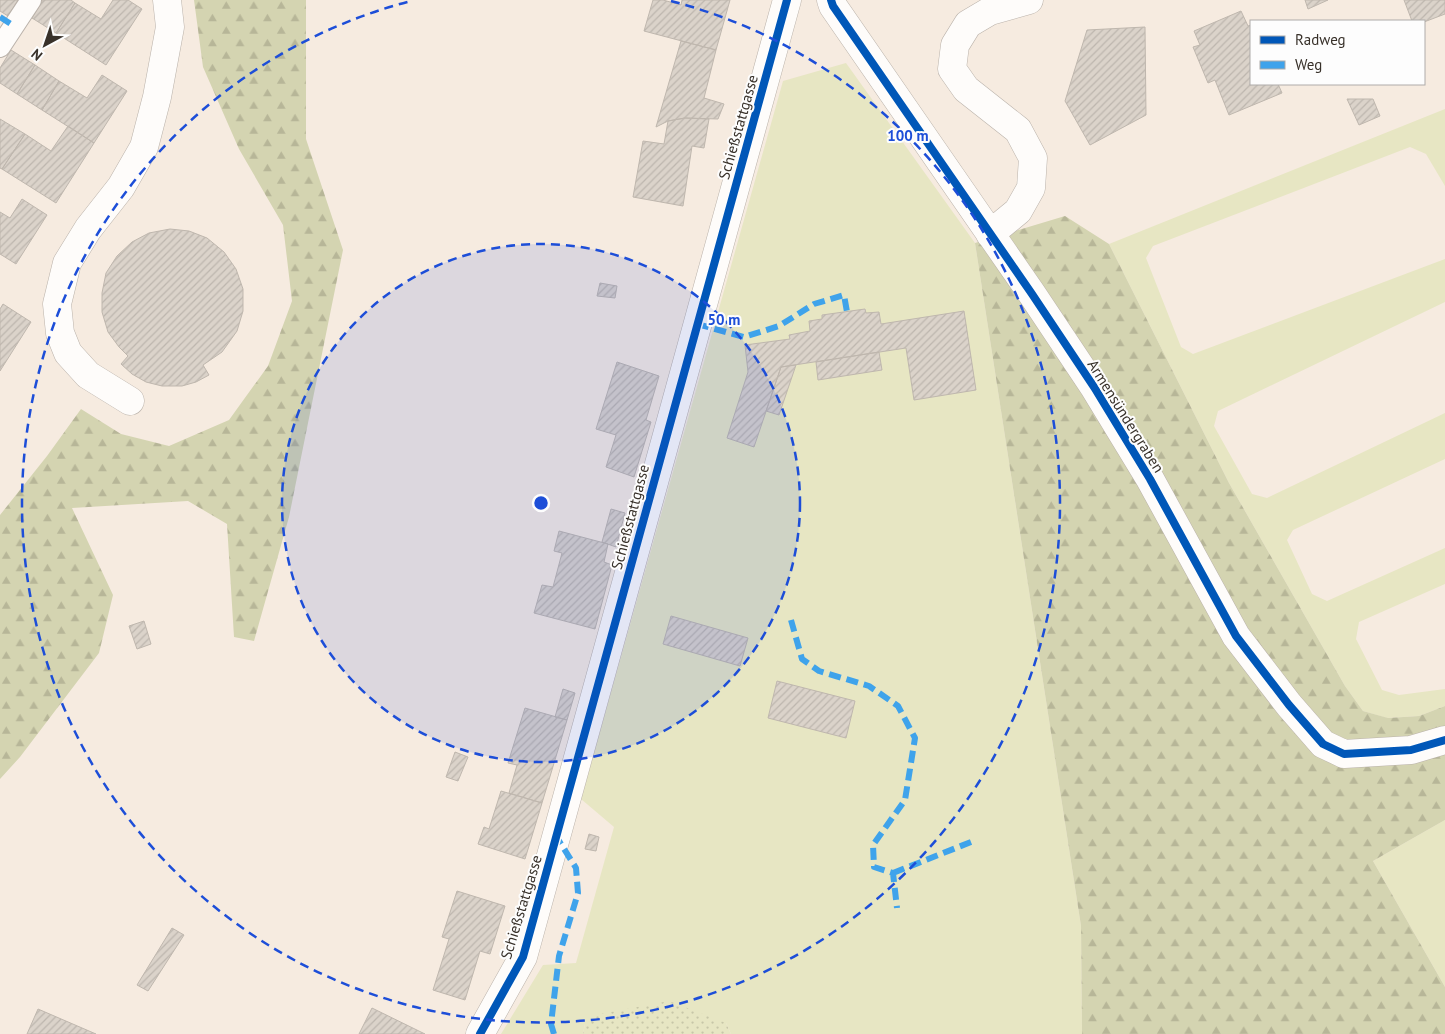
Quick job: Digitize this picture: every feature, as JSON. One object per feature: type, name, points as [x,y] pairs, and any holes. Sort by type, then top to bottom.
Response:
[{"type":"street","points":[[130,401],[88,375],[68,353],[60,333],[57,304],[67,263],[88,228],[121,187],[144,147],[157,97],[170,27],[167,0]]},
{"type":"street","name":"Schießstattgasse","points":[[480,1034],[523,957],[787,0]]},
{"type":"street","name":"Armensündergraben","points":[[831,0],[833,6],[1094,388],[1150,479],[1236,636],[1322,744],[1344,754],[1411,750],[1445,740]]},
{"type":"street","points":[[990,234],[1018,211],[1032,188],[1033,158],[1018,130],[966,90],[952,69],[955,45],[968,24],[990,11],[1029,0]]},
{"type":"lane","points":[[0,48],[30,0]]},
{"type":"green space","points":[[194,0],[306,0],[306,139],[343,250],[289,517],[254,641],[234,637],[227,524],[188,501],[72,508],[113,595],[99,653],[20,757],[0,779],[0,515],[47,456],[81,409],[121,434],[169,446],[229,420],[268,366],[292,301],[283,225],[239,149],[203,67]]},
{"type":"green space","points":[[846,63],[975,243],[1081,926],[1082,1034],[731,1034],[726,1023],[585,1024],[583,1034],[501,1034],[543,965],[576,963],[614,827],[581,799],[783,81]]},
{"type":"green space","points":[[1445,109],[1445,186],[1426,154],[1410,147],[1153,246],[1146,258],[1181,347],[1193,354],[1445,259],[1445,302],[1218,411],[1214,426],[1252,494],[1267,498],[1445,413],[1445,459],[1293,530],[1287,540],[1312,594],[1327,601],[1445,548],[1445,584],[1359,622],[1356,639],[1382,690],[1399,695],[1445,689],[1445,706],[1419,716],[1387,718],[1363,711],[1345,686],[1229,483],[1109,244]]},
{"type":"green space","points":[[1065,216],[1109,244],[1229,483],[1345,686],[1363,711],[1388,718],[1419,716],[1445,706],[1445,820],[1373,861],[1445,987],[1445,1034],[1082,1034],[1081,926],[975,243]]},
{"type":"green space","points":[[1445,820],[1445,987],[1373,861]]},
{"type":"green space","points":[[669,1001],[726,1023],[731,1034],[583,1034],[585,1024],[595,1015]]},
{"type":"building","points":[[0,0],[18,0],[8,16],[0,11]]},
{"type":"building","points":[[43,0],[71,0],[75,3],[56,33],[32,18]]},
{"type":"building","points":[[113,0],[128,0],[142,9],[106,65],[56,33],[75,3],[101,19]]},
{"type":"building","points":[[653,0],[663,0],[681,5],[682,0],[730,0],[716,50],[644,31]]},
{"type":"building","points":[[1305,0],[1328,0],[1308,9]]},
{"type":"building","points":[[1404,0],[1445,0],[1445,14],[1425,22],[1425,20],[1412,20]]},
{"type":"building","points":[[1241,11],[1248,26],[1250,25],[1250,85],[1278,85],[1282,93],[1229,115],[1215,80],[1208,83],[1193,47],[1200,45],[1194,31]]},
{"type":"building","points":[[1145,27],[1146,115],[1090,145],[1065,101],[1087,30]]},
{"type":"building","points":[[681,41],[716,50],[704,98],[724,104],[718,119],[685,118],[668,121],[656,127]]},
{"type":"building","points":[[11,50],[35,65],[17,94],[0,83],[0,68]]},
{"type":"building","points":[[35,65],[59,81],[42,110],[17,94]]},
{"type":"building","points":[[102,75],[127,91],[94,143],[42,110],[59,81],[87,98]]},
{"type":"building","points":[[1347,99],[1373,99],[1380,116],[1359,125]]},
{"type":"building","points":[[685,118],[709,119],[704,148],[692,146],[683,206],[633,197],[643,141],[664,144],[668,121]]},
{"type":"building","points":[[0,119],[25,134],[2,169],[0,168]]},
{"type":"building","points":[[68,126],[94,143],[56,203],[2,169],[25,134],[51,151]]},
{"type":"building","points":[[22,199],[47,215],[16,264],[0,254],[0,212],[10,218]]},
{"type":"building","points":[[170,229],[189,231],[207,238],[224,252],[236,269],[243,289],[243,311],[237,331],[222,352],[203,365],[209,375],[196,382],[182,386],[162,386],[146,382],[132,374],[121,364],[128,356],[108,332],[102,312],[102,293],[106,273],[117,256],[132,242],[149,233]]},
{"type":"building","points":[[600,283],[617,286],[615,298],[597,296]]},
{"type":"building","points":[[3,304],[31,322],[0,371],[0,309]]},
{"type":"building","points":[[865,309],[866,313],[879,312],[881,324],[964,311],[976,390],[914,400],[906,348],[781,367],[754,447],[727,438],[748,372],[745,345],[790,339],[789,335],[810,331],[809,321],[822,319],[822,315]]},
{"type":"building","points":[[879,352],[882,370],[818,380],[816,362]]},
{"type":"building","points":[[617,362],[659,376],[646,420],[651,422],[634,477],[606,467],[616,435],[596,429]]},
{"type":"building","points":[[796,365],[779,415],[766,411],[781,367]]},
{"type":"building","points":[[611,509],[625,513],[616,547],[602,542]]},
{"type":"building","points":[[559,531],[608,544],[604,562],[612,565],[595,629],[534,613],[542,585],[553,587],[562,553],[554,551]]},
{"type":"building","points":[[671,616],[748,638],[740,666],[663,644]]},
{"type":"building","points":[[144,621],[151,644],[137,649],[129,626]]},
{"type":"building","points":[[777,681],[855,701],[846,738],[768,718]]},
{"type":"building","points":[[563,689],[575,693],[567,720],[555,717]]},
{"type":"building","points":[[525,708],[567,720],[542,803],[509,793],[517,765],[508,763]]},
{"type":"building","points":[[455,752],[468,757],[458,781],[446,777]]},
{"type":"building","points":[[501,791],[542,803],[525,859],[478,844],[484,827],[489,829]]},
{"type":"building","points":[[589,834],[599,837],[596,851],[585,849]]},
{"type":"building","points":[[457,891],[505,906],[490,954],[480,951],[465,1000],[433,990],[449,939],[442,937]]},
{"type":"building","points":[[172,928],[184,935],[148,991],[137,985]]},
{"type":"building","points":[[372,1008],[425,1034],[359,1034]]},
{"type":"building","points":[[38,1009],[96,1034],[27,1034]]},
{"type":"marked path","points":[[0,17],[14,26]]},
{"type":"marked path","points":[[697,324],[744,337],[779,326],[814,304],[844,295],[847,312]]},
{"type":"marked path","points":[[791,620],[802,659],[819,671],[869,686],[898,706],[915,738],[905,800],[873,845],[874,867],[893,873],[897,908]]},
{"type":"marked path","points":[[554,1034],[551,1024],[559,956],[578,893],[576,868],[556,836]]},
{"type":"marked path","points":[[893,873],[971,842]]},
{"type":"cycle path","points":[[480,1034],[523,957],[787,0]]},
{"type":"cycle path","points":[[831,0],[833,6],[1094,387],[1150,479],[1236,636],[1289,705],[1323,744],[1344,754],[1411,750],[1445,740]]}]
